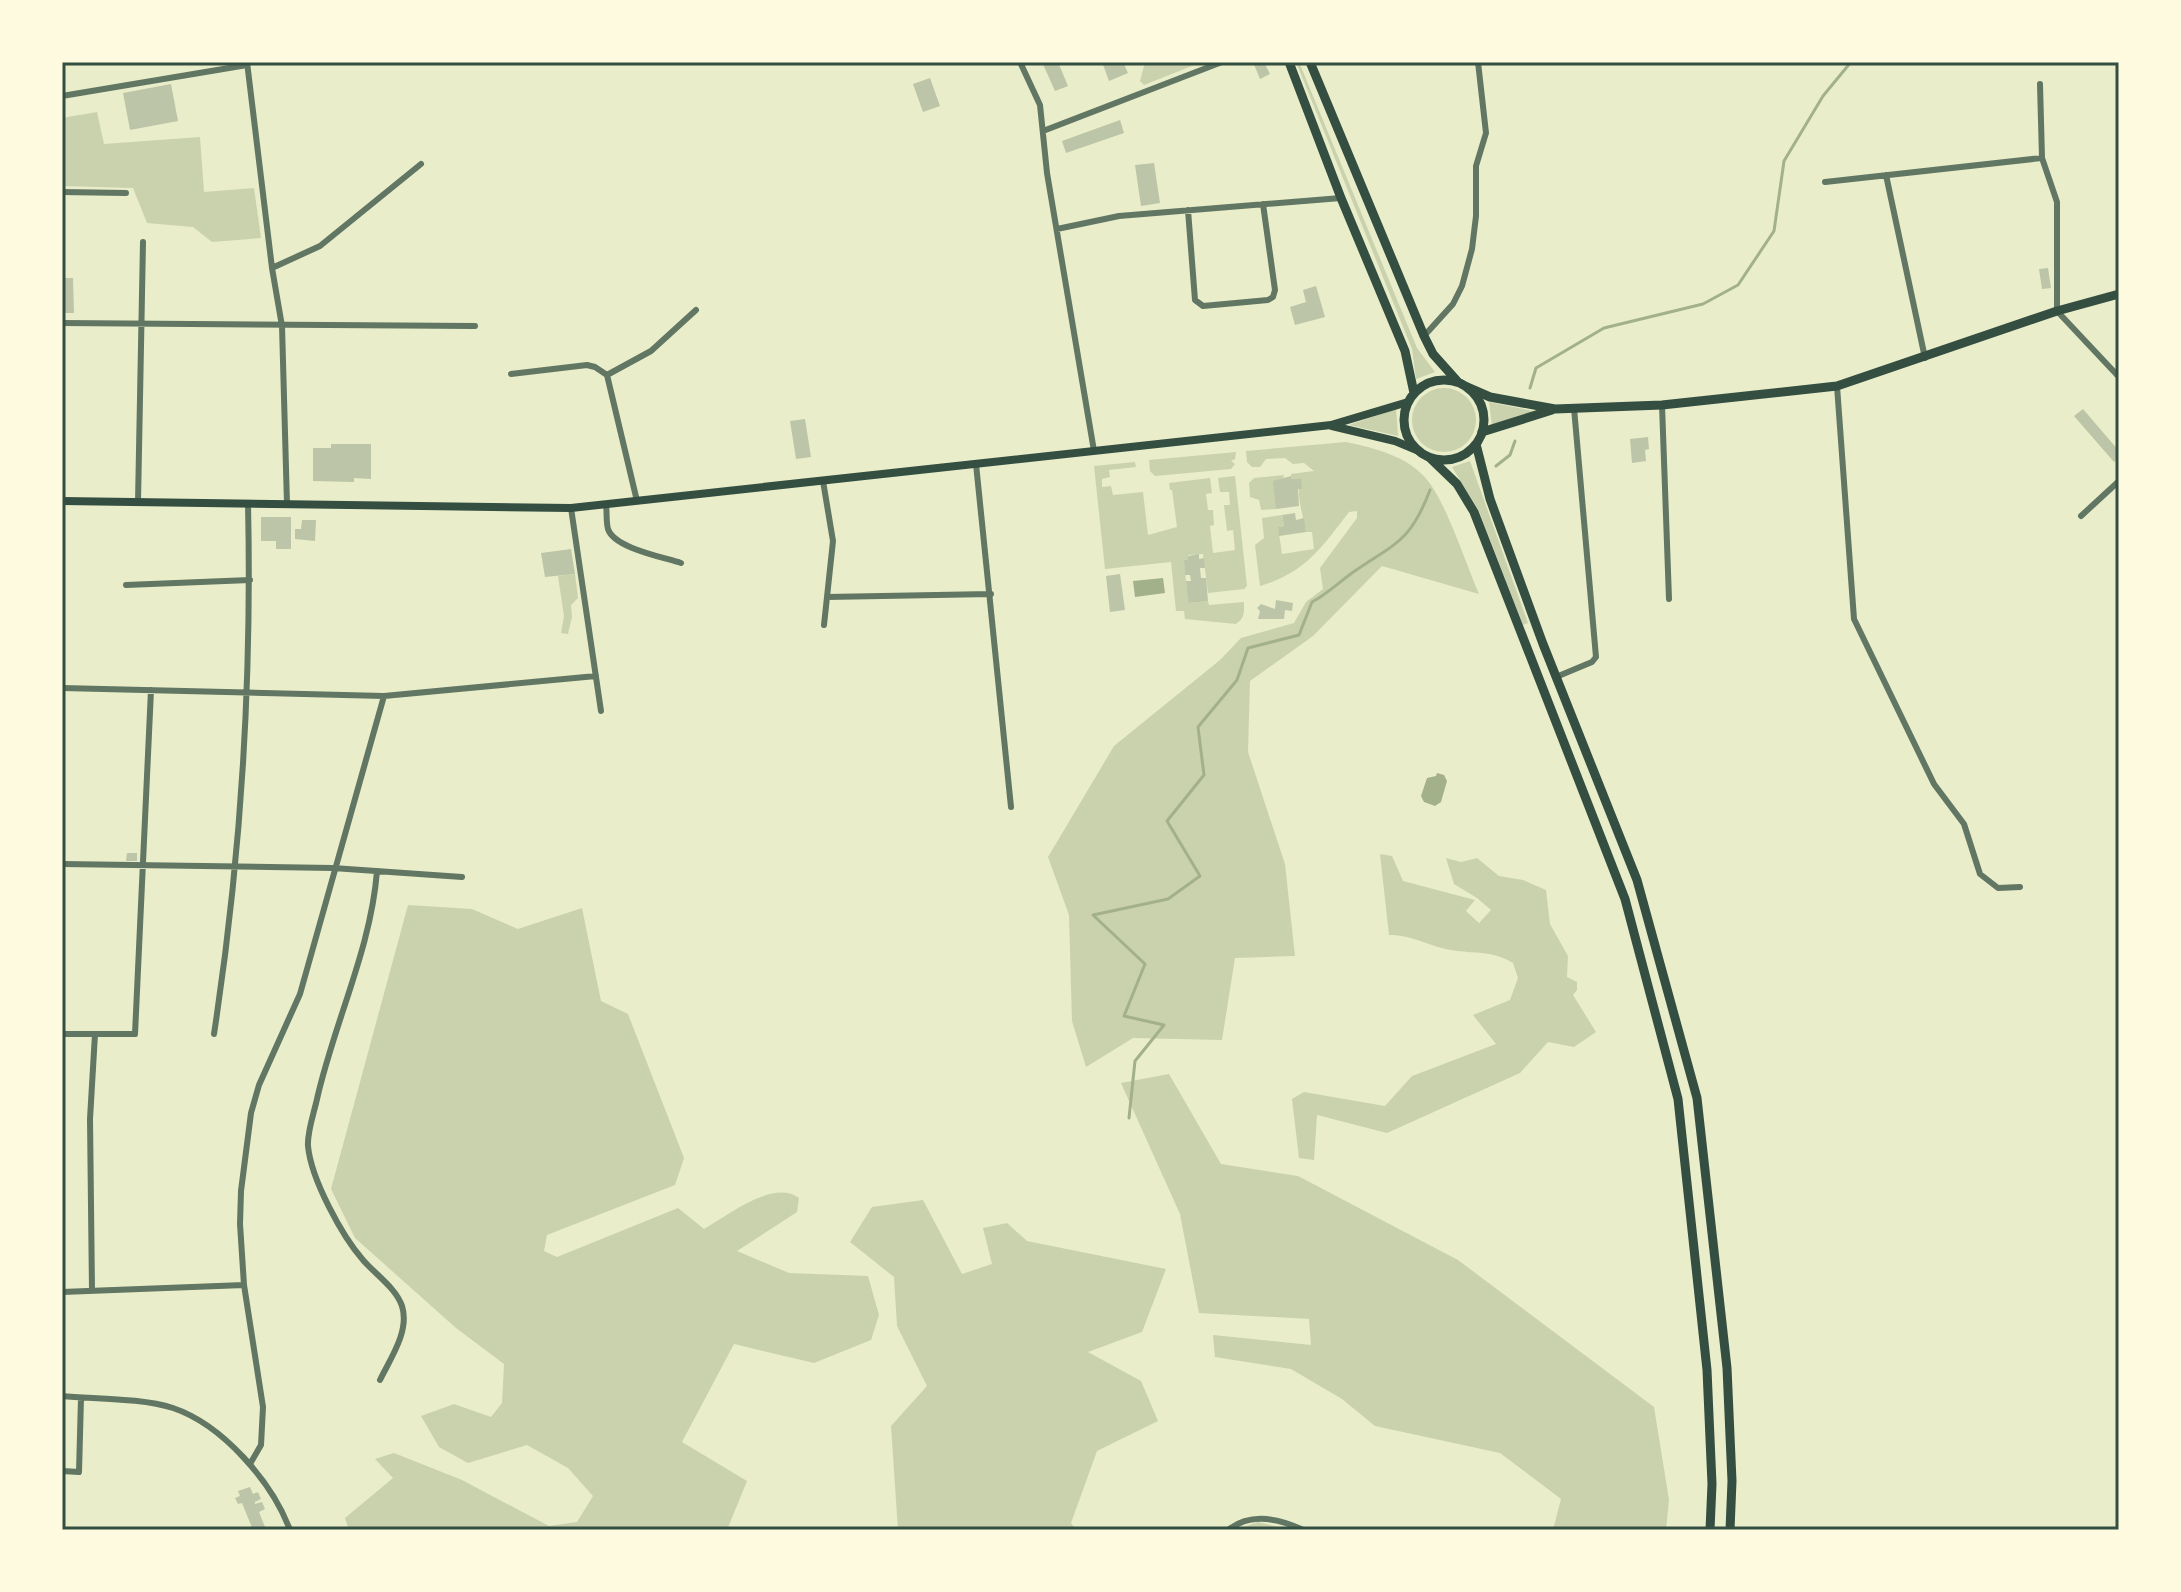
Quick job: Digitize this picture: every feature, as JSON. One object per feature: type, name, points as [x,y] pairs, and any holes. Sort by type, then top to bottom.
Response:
[{"type":"main road","points":[[1289,62],[1341,198],[1405,351],[1411,397],[1404,415],[1405,429],[1419,451]]},
{"type":"main road","points":[[1310,62],[1424,336],[1433,354],[1477,396],[1482,407],[1482,432],[1467,453],[1442,460],[1429,457]]},
{"type":"main road","points":[[62,501],[571,508],[1331,425],[1411,397],[1435,381],[1463,385],[1490,397],[1555,409],[1662,405],[1837,386],[2057,311],[2119,294]]},
{"type":"main road","points":[[1482,432],[1555,409]]},
{"type":"main road","points":[[1331,425],[1395,441],[1419,451],[1457,484],[1479,526],[1625,899],[1675,1084],[1707,1370],[1712,1484],[1710,1530]]},
{"type":"main road","points":[[1476,444],[1490,499],[1556,677],[1637,880],[1697,1098],[1727,1368],[1732,1481],[1730,1530]]},
{"type":"street","points":[[1020,62],[1040,105],[1094,451]]},
{"type":"street","points":[[1043,131],[1222,62]]},
{"type":"street","points":[[1424,336],[1453,304],[1462,286],[1472,249],[1476,166],[1486,133],[1478,62]]},
{"type":"street","points":[[62,96],[247,63],[282,326],[287,504]]},
{"type":"street","points":[[2040,84],[2042,158],[2057,202],[2057,311],[2119,377]]},
{"type":"street","points":[[1825,182],[2042,158]]},
{"type":"street","points":[[272,268],[320,246],[421,164]]},
{"type":"street","points":[[1886,175],[1925,358]]},
{"type":"street","points":[[62,192],[126,193]]},
{"type":"street","points":[[1057,229],[1119,216],[1341,198]]},
{"type":"street","points":[[1188,210],[1195,300],[1203,306],[1273,297],[1275,290],[1263,204]]},
{"type":"street","points":[[138,502],[143,242]]},
{"type":"street","points":[[607,375],[651,351],[696,310]]},
{"type":"street","points":[[62,323],[475,326]]},
{"type":"street","points":[[511,374],[587,365],[607,375],[637,501]]},
{"type":"street","points":[[1837,386],[1854,619],[1934,784],[1964,824],[1980,874],[1998,888],[2020,887]]},
{"type":"street","points":[[1662,405],[1669,599]]},
{"type":"street","points":[[1556,677],[1592,662],[1596,657],[1574,408]]},
{"type":"street","points":[[976,464],[1011,807]]},
{"type":"street","points":[[823,481],[833,541],[824,625]]},
{"type":"street","points":[[2081,516],[2119,481]]},
{"type":"street","points":[[214,1034],[228,943],[247,691],[250,580],[248,504]]},
{"type":"street","points":[[606,504],[612,537],[622,544],[681,563]]},
{"type":"street","points":[[571,508],[601,711]]},
{"type":"street","points":[[126,585],[250,580]]},
{"type":"street","points":[[827,597],[991,594]]},
{"type":"street","points":[[62,688],[384,696],[596,676]]},
{"type":"street","points":[[62,1034],[135,1034],[151,690]]},
{"type":"street","points":[[250,1464],[261,1445],[263,1407],[244,1285],[240,1224],[251,1113],[259,1085],[300,994],[333,868],[384,696]]},
{"type":"street","points":[[62,864],[333,868],[462,877]]},
{"type":"street","points":[[377,871],[374,905],[325,1064],[307,1144],[314,1169],[340,1229],[403,1307],[402,1335],[380,1380]]},
{"type":"street","points":[[92,1291],[90,1119],[95,1034]]},
{"type":"street","points":[[62,1292],[244,1285]]},
{"type":"street","points":[[62,1396],[123,1400],[173,1408],[216,1432],[250,1464],[281,1505],[290,1530]]},
{"type":"street","points":[[62,1471],[79,1472],[81,1398]]},
{"type":"street","points":[[1228,1530],[1255,1517],[1278,1520],[1303,1530]]},
{"type":"shaded area","points":[[1145,62],[1202,62],[1144,85],[1140,81]]},
{"type":"shaded area","points":[[1296,62],[1299,62],[1417,348],[1435,372],[1416,379],[1412,349]]},
{"type":"shaded area","points":[[97,112],[104,144],[200,137],[204,192],[254,188],[261,238],[212,242],[193,227],[147,223],[133,188],[62,186],[62,118]]},
{"type":"shaded area","points":[[1438,388],[1450,388],[1467,397],[1474,408],[1474,432],[1467,443],[1450,452],[1438,452],[1426,447],[1417,438],[1412,426],[1412,414],[1417,402],[1426,393]]},
{"type":"shaded area","points":[[1489,402],[1533,411],[1492,426]]},
{"type":"shaded area","points":[[1396,409],[1398,436],[1349,425]]},
{"type":"shaded area","points":[[1346,442],[1401,459],[1428,481],[1449,519],[1479,594],[1382,566],[1313,636],[1250,681],[1248,752],[1285,864],[1295,956],[1235,958],[1222,1040],[1133,1038],[1086,1067],[1072,1021],[1069,915],[1048,857],[1114,746],[1220,660],[1241,638],[1294,623],[1306,602],[1323,589],[1320,568],[1357,518],[1357,511],[1349,512],[1301,566],[1276,581],[1260,586],[1255,545],[1264,538],[1262,518],[1282,515],[1284,526],[1278,527],[1282,554],[1314,549],[1312,532],[1306,532],[1300,505],[1300,478],[1291,479],[1291,474],[1314,471],[1304,463],[1293,464],[1285,458],[1266,459],[1260,467],[1252,467],[1247,462],[1246,451]]},
{"type":"shaded area","points":[[1236,452],[1235,459],[1231,461],[1235,464],[1231,469],[1155,476],[1150,471],[1149,460]]},
{"type":"shaded area","points":[[1470,461],[1528,623],[1523,625],[1479,511],[1452,467]]},
{"type":"shaded area","points":[[1135,462],[1136,467],[1109,470],[1110,477],[1102,479],[1102,487],[1111,486],[1113,495],[1143,492],[1148,535],[1177,527],[1169,483],[1210,478],[1212,493],[1206,494],[1208,510],[1213,510],[1214,525],[1210,526],[1213,553],[1235,550],[1233,530],[1227,531],[1224,505],[1230,505],[1229,492],[1220,492],[1218,478],[1235,476],[1247,586],[1244,589],[1208,593],[1203,554],[1188,555],[1188,559],[1184,560],[1188,603],[1244,602],[1244,612],[1236,624],[1185,619],[1184,611],[1176,611],[1171,562],[1105,569],[1094,466]]},
{"type":"shaded area","points":[[1284,475],[1276,509],[1261,510],[1259,500],[1250,497],[1249,483],[1254,478]]},
{"type":"shaded area","points":[[575,574],[578,598],[571,605],[568,634],[561,633],[564,616],[558,576]]},
{"type":"shaded area","points":[[1163,578],[1165,593],[1135,597],[1133,581]]},
{"type":"shaded area","points":[[1437,773],[1444,775],[1447,781],[1441,802],[1435,806],[1424,802],[1421,796],[1427,778]]},
{"type":"shaded area","points":[[1380,854],[1392,856],[1403,881],[1475,900],[1466,911],[1479,923],[1491,910],[1454,884],[1446,858],[1461,862],[1477,858],[1499,876],[1523,880],[1546,890],[1550,924],[1568,956],[1567,977],[1577,982],[1573,995],[1596,1032],[1574,1047],[1548,1042],[1520,1073],[1387,1133],[1317,1115],[1314,1160],[1299,1158],[1292,1099],[1304,1092],[1385,1106],[1412,1076],[1496,1044],[1473,1015],[1510,1000],[1518,978],[1513,963],[1497,956],[1451,950],[1389,935]]},
{"type":"shaded area","points":[[408,905],[472,909],[518,929],[582,908],[601,1001],[628,1014],[684,1158],[675,1185],[547,1235],[544,1251],[557,1257],[678,1208],[704,1229],[751,1201],[788,1193],[799,1198],[797,1212],[737,1251],[789,1273],[868,1276],[879,1315],[871,1340],[814,1363],[734,1344],[682,1442],[747,1481],[727,1530],[349,1530],[345,1518],[393,1478],[375,1459],[394,1453],[462,1480],[549,1526],[577,1522],[593,1496],[568,1468],[527,1445],[468,1463],[439,1447],[421,1416],[454,1404],[491,1417],[502,1403],[504,1364],[456,1328],[355,1238],[331,1189]]},
{"type":"shaded area","points":[[1169,1074],[1221,1164],[1298,1176],[1458,1260],[1654,1407],[1669,1500],[1666,1530],[1553,1530],[1561,1499],[1500,1453],[1375,1426],[1342,1399],[1291,1369],[1215,1357],[1213,1335],[1311,1345],[1309,1319],[1199,1313],[1180,1214],[1121,1083]]},
{"type":"shaded area","points":[[923,1200],[962,1274],[992,1264],[983,1228],[1007,1223],[1027,1241],[1166,1269],[1142,1332],[1088,1352],[1141,1381],[1158,1421],[1097,1451],[1071,1523],[1076,1530],[898,1530],[891,1426],[927,1386],[897,1326],[894,1277],[850,1242],[872,1207]]},
{"type":"shaded area","points":[[1258,1522],[1289,1530],[1235,1530]]},
{"type":"building","points":[[1042,62],[1058,62],[1068,86],[1055,91]]},
{"type":"building","points":[[1102,62],[1123,62],[1128,73],[1109,81]]},
{"type":"building","points":[[1253,62],[1264,62],[1270,74],[1260,79]]},
{"type":"building","points":[[930,78],[940,106],[923,112],[913,84]]},
{"type":"building","points":[[171,84],[178,121],[130,130],[123,93]]},
{"type":"building","points":[[1120,120],[1124,133],[1066,153],[1062,141]]},
{"type":"building","points":[[1154,163],[1160,203],[1141,206],[1135,165]]},
{"type":"building","points":[[2048,268],[2051,288],[2042,289],[2039,269]]},
{"type":"building","points":[[62,278],[73,278],[74,313],[62,313]]},
{"type":"building","points":[[1316,286],[1325,317],[1295,325],[1290,307],[1306,302],[1303,290]]},
{"type":"building","points":[[2083,409],[2119,451],[2119,458],[2114,462],[2074,416]]},
{"type":"building","points":[[805,419],[811,457],[796,459],[790,421]]},
{"type":"building","points":[[1648,437],[1646,461],[1632,463],[1630,439]]},
{"type":"building","points":[[331,444],[371,444],[371,479],[354,478],[354,482],[313,481],[313,448],[331,448]]},
{"type":"building","points":[[1291,476],[1291,479],[1301,478],[1299,506],[1276,509],[1273,481]]},
{"type":"building","points":[[1295,513],[1296,520],[1304,518],[1306,532],[1279,536],[1278,527],[1284,526],[1282,515]]},
{"type":"building","points":[[261,517],[291,517],[291,549],[276,549],[276,541],[261,541]]},
{"type":"building","points":[[302,520],[316,520],[315,541],[295,539],[295,529],[301,529]]},
{"type":"building","points":[[571,549],[575,574],[545,577],[541,553]]},
{"type":"building","points":[[1199,554],[1199,559],[1204,558],[1205,568],[1200,568],[1201,578],[1206,578],[1208,601],[1188,603],[1186,581],[1191,581],[1190,575],[1185,575],[1184,560]]},
{"type":"building","points":[[1120,574],[1125,610],[1110,612],[1106,576]]},
{"type":"building","points":[[1276,600],[1293,603],[1292,611],[1285,610],[1284,619],[1258,619],[1260,611],[1257,608],[1261,604],[1275,609]]},
{"type":"building","points":[[127,853],[137,853],[137,861],[126,861]]},
{"type":"building","points":[[250,1487],[253,1494],[258,1492],[261,1499],[255,1504],[262,1502],[265,1509],[259,1512],[265,1527],[259,1530],[253,1530],[242,1503],[238,1504],[235,1498],[240,1496],[238,1491]]},
{"type":"waterway","points":[[1530,388],[1536,368],[1604,328],[1703,304],[1738,285],[1774,231],[1784,161],[1823,96],[1851,62]]},
{"type":"waterway","points":[[1496,466],[1510,455],[1515,441]]},
{"type":"waterway","points":[[1129,1118],[1135,1061],[1164,1025],[1124,1016],[1145,964],[1093,915],[1168,899],[1200,876],[1167,821],[1204,775],[1198,727],[1237,680],[1248,648],[1299,635],[1312,602],[1400,540],[1423,508],[1430,490]]}]
